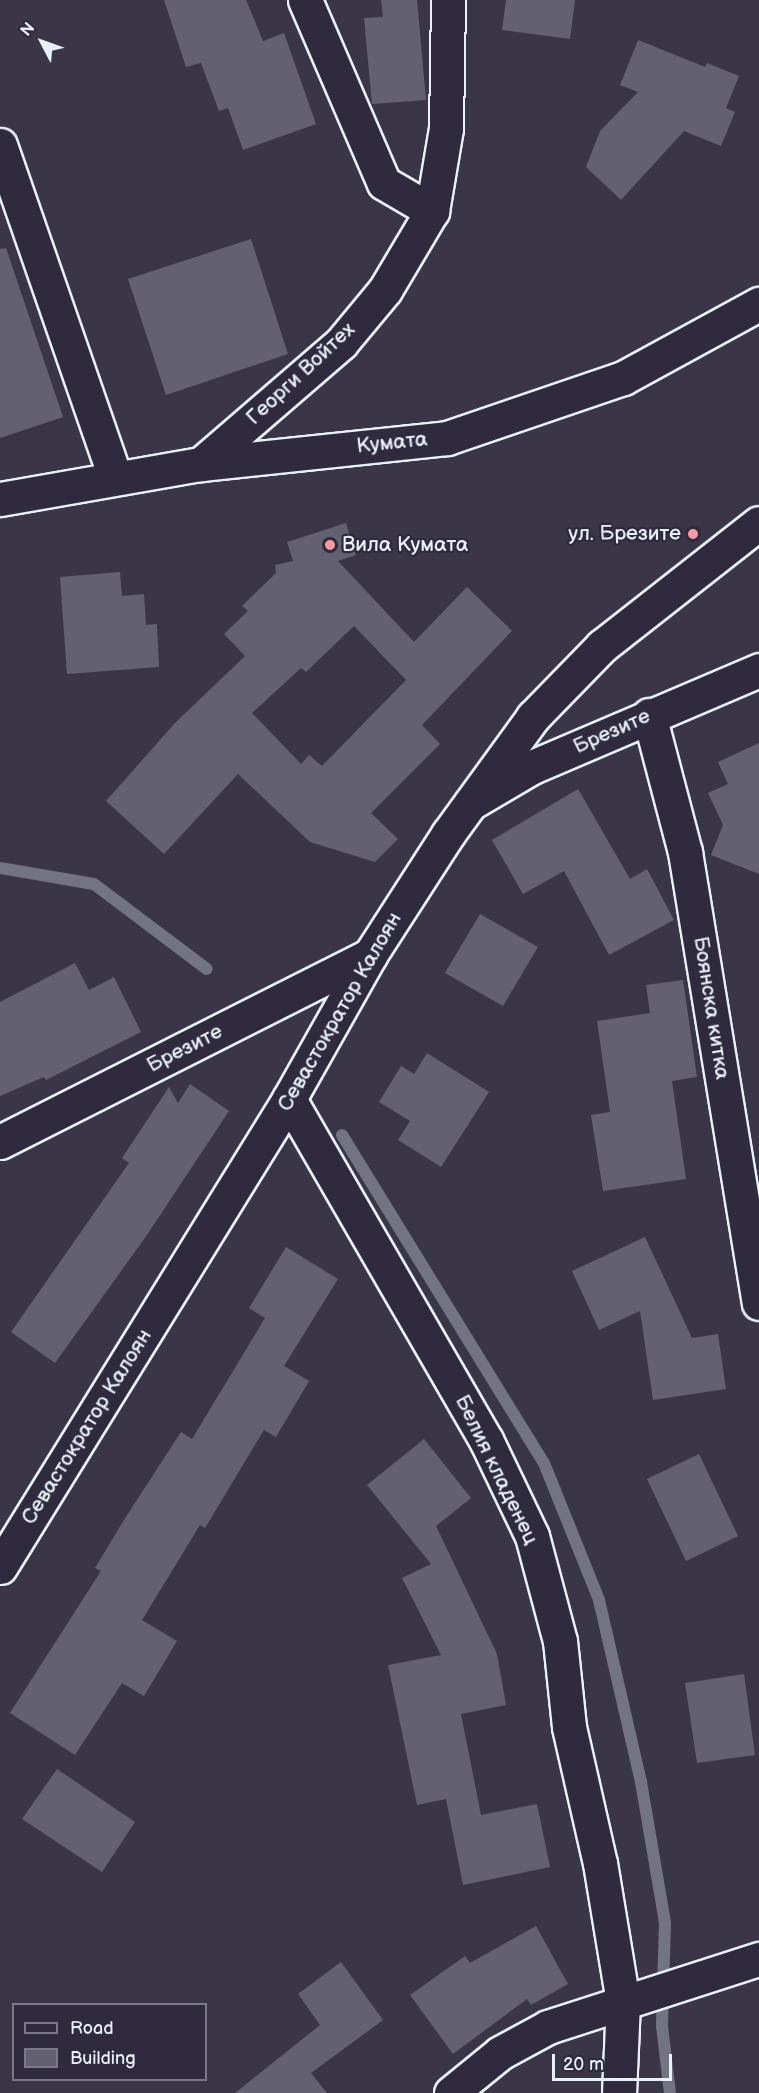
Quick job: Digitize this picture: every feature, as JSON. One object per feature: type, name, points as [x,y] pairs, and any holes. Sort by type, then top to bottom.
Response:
[{"type":"street","points":[[305,0],[384,183],[432,211]]},
{"type":"street","name":"Георги Войтех","points":[[201,464],[341,343],[385,290],[432,211],[446,128],[448,0]]},
{"type":"street","points":[[0,145],[115,478]]},
{"type":"street","name":"Кумата","points":[[0,499],[201,464],[447,438],[624,378],[759,304]]},
{"type":"street","name":"Севастократор Калоян","points":[[0,1567],[289,1099],[370,955],[471,803],[533,717],[602,646],[759,523]]},
{"type":"street","name":"Брезите","points":[[471,803],[532,767],[649,715],[759,670]]},
{"type":"street","name":"Боянска китка","points":[[649,715],[685,852],[759,1303]]},
{"type":"street","name":"Брезите","points":[[0,1142],[370,955]]},
{"type":"street","name":"Белия кладенец","points":[[289,1099],[486,1440],[532,1536],[560,1641],[569,1727],[600,1863],[623,2002],[619,2093]]},
{"type":"street","points":[[451,2093],[500,2053],[548,2027],[759,1959]]},
{"type":"building","points":[[164,0],[246,0],[263,41],[284,33],[316,124],[243,150],[228,108],[219,111],[201,63],[186,67]]},
{"type":"building","points":[[381,0],[417,0],[426,100],[372,104],[364,18],[383,17]]},
{"type":"building","points":[[506,0],[575,0],[570,39],[502,30]]},
{"type":"building","points":[[638,40],[705,67],[707,63],[739,76],[726,108],[735,112],[721,146],[684,131],[621,200],[586,167],[600,131],[638,92],[620,85]]},
{"type":"building","points":[[251,239],[288,354],[166,395],[128,279]]},
{"type":"building","points":[[6,248],[63,417],[0,438],[0,249]]},
{"type":"building","points":[[346,523],[356,555],[338,561],[414,642],[467,587],[512,631],[422,725],[440,744],[371,813],[398,839],[375,862],[310,842],[238,774],[164,854],[106,801],[175,723],[245,656],[224,634],[248,611],[242,606],[276,573],[275,565],[293,561],[287,542]],"holes":[[[354,626],[406,680],[322,766],[309,755],[301,764],[252,713],[301,668],[306,672]]]},
{"type":"building","points":[[120,572],[122,596],[144,594],[146,625],[157,624],[159,667],[67,674],[60,577]]},
{"type":"building","points":[[759,743],[759,874],[711,855],[723,825],[708,793],[728,784],[718,762]]},
{"type":"building","points":[[578,789],[630,879],[647,869],[674,920],[609,955],[564,871],[523,894],[492,840]]},
{"type":"building","points":[[480,914],[538,947],[503,1006],[445,973]]},
{"type":"building","points":[[75,963],[89,990],[114,977],[141,1032],[46,1080],[44,1077],[0,1096],[0,1002]]},
{"type":"building","points":[[683,980],[697,1077],[672,1081],[686,1179],[603,1191],[591,1115],[610,1112],[597,1021],[650,1013],[646,985]]},
{"type":"building","points":[[427,1053],[489,1092],[441,1167],[398,1140],[410,1121],[379,1102],[401,1066],[414,1074]]},
{"type":"building","points":[[190,1084],[229,1111],[147,1235],[55,1363],[11,1332],[129,1163],[122,1158],[169,1087],[178,1103]]},
{"type":"building","points":[[645,1237],[692,1338],[718,1334],[726,1389],[653,1400],[640,1311],[599,1330],[572,1271]]},
{"type":"building","points":[[286,1247],[338,1279],[284,1366],[309,1381],[276,1437],[264,1430],[205,1528],[200,1525],[142,1620],[177,1641],[144,1696],[122,1683],[75,1755],[10,1713],[101,1571],[95,1568],[127,1515],[181,1432],[192,1439],[265,1318],[249,1308]]},
{"type":"building","points":[[424,1439],[471,1498],[436,1526],[497,1654],[506,1705],[461,1714],[481,1815],[537,1804],[550,1867],[463,1885],[446,1799],[417,1805],[388,1665],[441,1655],[402,1578],[431,1564],[367,1485]]},
{"type":"building","points":[[699,1454],[738,1536],[686,1561],[647,1479]]},
{"type":"building","points":[[744,1674],[755,1755],[697,1763],[685,1683]]},
{"type":"building","points":[[57,1769],[135,1822],[102,1872],[22,1819]]},
{"type":"building","points":[[536,1926],[568,1984],[531,2005],[527,1999],[453,2054],[410,1995],[465,1956],[470,1963]]},
{"type":"building","points":[[341,1962],[383,2020],[311,2073],[327,2093],[235,2093],[320,2025],[298,1994]]},
{"type":"waterway","points":[[0,868],[94,884],[207,969]]},
{"type":"waterway","points":[[342,1135],[544,1463],[599,1600],[641,1782],[665,1923],[662,2026],[670,2093]]},
{"type":"place","name":"ул. Брезите","points":[[693,534]]},
{"type":"place","name":"Вила Кумата","points":[[330,545]]}]
